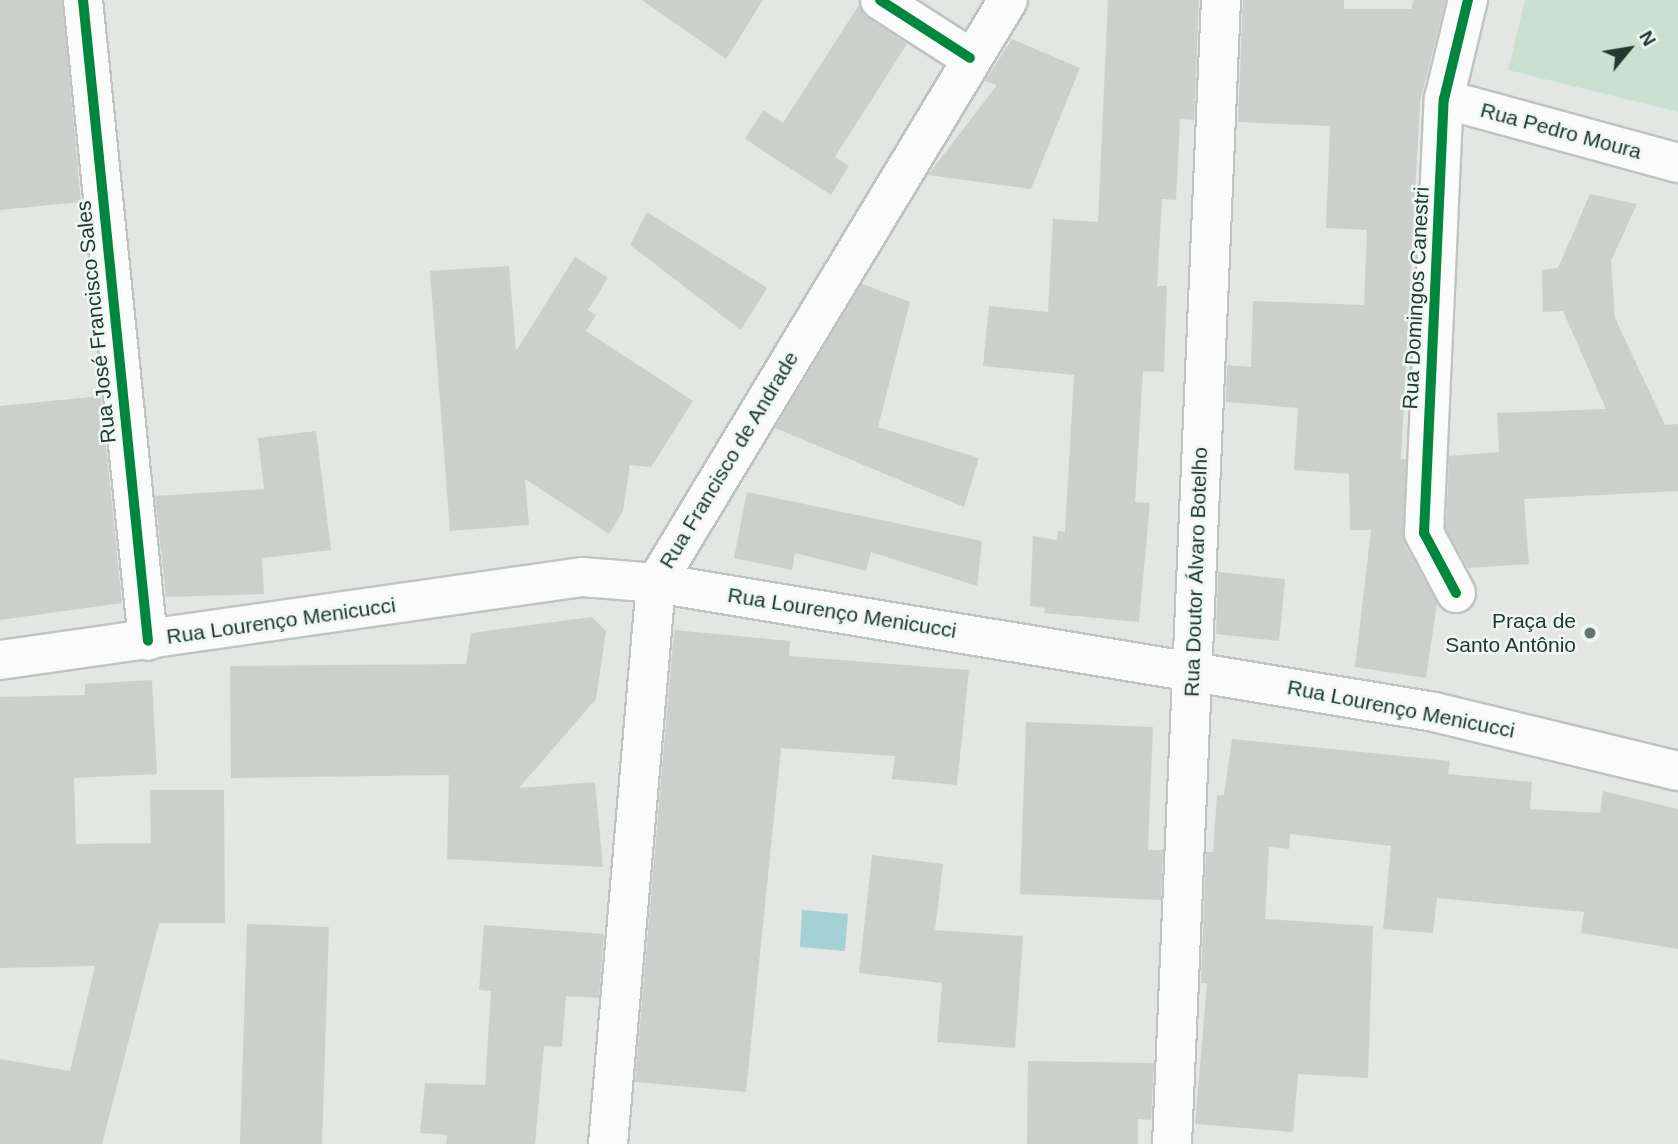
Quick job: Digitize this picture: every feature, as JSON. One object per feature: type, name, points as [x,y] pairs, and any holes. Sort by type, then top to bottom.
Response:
[{"type":"main road","name":"Rua José Francisco Sales","points":[[83,0],[148,641]]},
{"type":"main road","points":[[880,0],[970,58]]},
{"type":"main road","name":"Rua Francisco de Andrade","points":[[608,1144],[656,583],[970,58],[1008,0]]},
{"type":"main road","name":"Rua Doutor Álvaro Botelho","points":[[1171,1144],[1221,0]]},
{"type":"main road","name":"Rua Domingos Canestri","points":[[1456,593],[1424,533],[1444,99],[1468,0]]},
{"type":"main road","name":"Rua Pedro Moura","points":[[1444,99],[1678,163]]},
{"type":"main road","name":"Rua Lourenço Menicucci","points":[[0,660],[582,577],[656,583],[1192,669],[1434,712],[1678,771]]},
{"type":"green space","points":[[1525,0],[1678,0],[1678,112],[1508,70]]},
{"type":"water","points":[[802,910],[848,914],[845,951],[800,947]]},
{"type":"building","points":[[0,0],[62,0],[81,202],[0,210]]},
{"type":"building","points":[[642,0],[763,0],[726,59]]},
{"type":"building","points":[[1108,0],[1199,0],[1194,120],[1180,119],[1176,200],[1162,199],[1157,286],[1167,286],[1164,372],[1143,371],[1135,502],[1150,503],[1139,622],[1044,613],[1045,608],[1030,606],[1033,536],[1057,540],[1058,531],[1065,532],[1074,375],[983,366],[989,306],[1048,312],[1053,219],[1098,222]]},
{"type":"building","points":[[1243,0],[1344,0],[1344,9],[1411,9],[1414,0],[1446,0],[1420,101],[1401,459],[1406,459],[1404,543],[1437,603],[1426,678],[1355,667],[1371,530],[1350,530],[1349,474],[1294,470],[1298,408],[1226,402],[1227,365],[1251,367],[1253,301],[1364,305],[1367,230],[1326,228],[1330,126],[1238,122]]},
{"type":"building","points":[[859,5],[868,18],[907,44],[835,157],[849,166],[831,195],[745,139],[763,110],[783,123]]},
{"type":"building","points":[[1012,39],[1080,68],[1031,189],[928,175],[997,85],[985,81]]},
{"type":"building","points":[[1590,194],[1637,204],[1611,261],[1615,318],[1665,425],[1678,424],[1678,491],[1524,499],[1529,564],[1468,568],[1446,528],[1449,456],[1499,452],[1497,413],[1606,409],[1563,311],[1543,312],[1542,270],[1558,268]]},
{"type":"building","points":[[647,212],[767,288],[741,330],[630,245]]},
{"type":"building","points":[[575,257],[608,278],[588,310],[596,315],[586,331],[693,401],[651,467],[630,465],[623,511],[609,534],[525,479],[529,525],[450,531],[430,271],[509,266],[516,351]]},
{"type":"building","points":[[862,284],[910,302],[878,427],[979,458],[964,507],[775,428]]},
{"type":"building","points":[[101,396],[122,603],[0,620],[0,406]]},
{"type":"building","points":[[316,431],[331,550],[262,558],[264,594],[166,597],[155,496],[264,489],[258,438]]},
{"type":"building","points":[[747,492],[982,541],[977,586],[871,552],[866,571],[795,553],[792,570],[734,558]]},
{"type":"building","points":[[1218,572],[1285,579],[1279,641],[1216,634]]},
{"type":"building","points":[[592,617],[606,631],[596,699],[519,788],[595,782],[603,867],[447,859],[449,775],[231,778],[230,666],[466,664],[471,633]]},
{"type":"building","points":[[674,630],[790,641],[789,656],[969,670],[957,785],[892,779],[895,756],[781,748],[746,1092],[635,1082]]},
{"type":"building","points":[[152,680],[157,774],[74,778],[76,844],[151,843],[150,790],[224,790],[225,923],[159,923],[102,1144],[0,1144],[0,1059],[70,1071],[95,966],[0,968],[0,697],[85,695],[85,684]]},
{"type":"building","points":[[1026,722],[1153,727],[1148,850],[1163,850],[1161,900],[1020,894]]},
{"type":"building","points":[[1232,739],[1450,761],[1448,774],[1532,782],[1530,809],[1600,813],[1603,791],[1678,809],[1678,949],[1581,933],[1584,912],[1437,898],[1433,933],[1383,929],[1391,846],[1290,834],[1289,849],[1269,847],[1265,919],[1373,926],[1368,1078],[1298,1074],[1293,1132],[1195,1124],[1207,983],[1201,983],[1206,852],[1213,852],[1217,795],[1224,795]]},
{"type":"building","points":[[872,855],[943,864],[935,930],[1023,936],[1015,1048],[937,1042],[942,983],[859,973]]},
{"type":"building","points":[[247,924],[329,927],[322,1144],[240,1144]]},
{"type":"building","points":[[484,925],[604,934],[599,998],[566,996],[562,1047],[544,1046],[535,1144],[446,1144],[447,1135],[420,1133],[425,1083],[485,1085],[491,991],[479,990]]},
{"type":"building","points":[[1028,1061],[1154,1063],[1151,1120],[1138,1119],[1138,1144],[1027,1144]]},
{"type":"cycle path","points":[[83,0],[148,641]]},
{"type":"cycle path","points":[[880,0],[970,58]]},
{"type":"cycle path","points":[[1456,593],[1424,533],[1444,99],[1468,0]]},
{"type":"place","name":"Praça de Santo Antônio","points":[[1590,633]]}]
